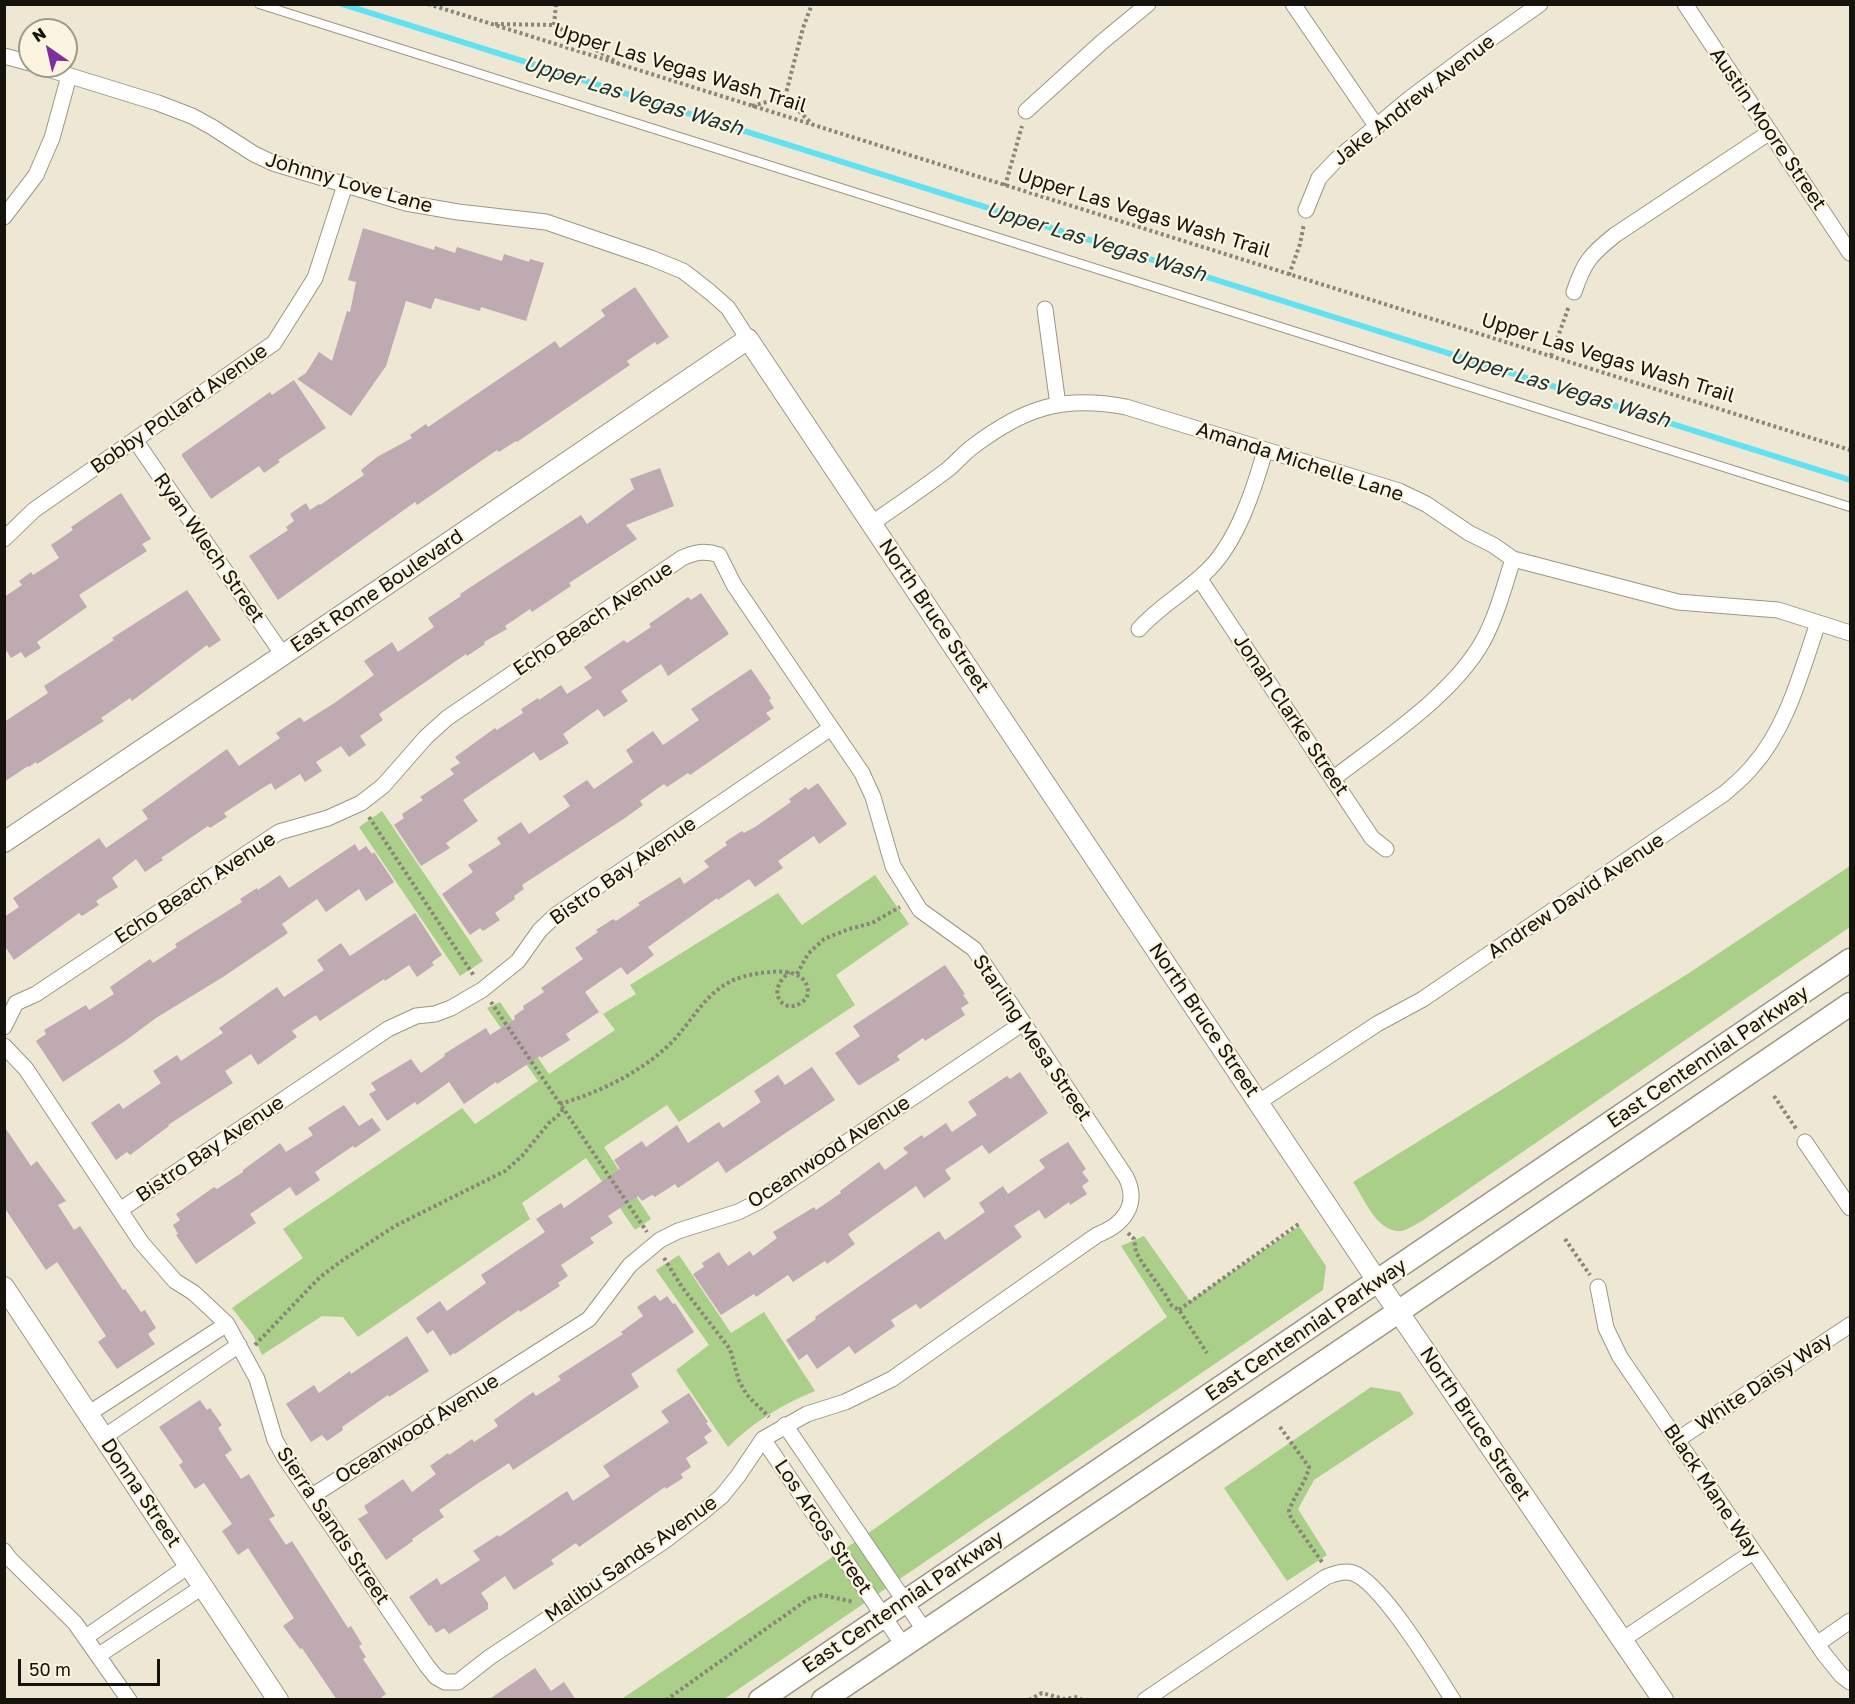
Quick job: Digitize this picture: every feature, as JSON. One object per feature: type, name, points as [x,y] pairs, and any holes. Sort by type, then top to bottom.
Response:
[{"type":"main road","name":"East Centennial Parkway","points":[[760,1700],[1851,960]]},
{"type":"main road","name":"East Centennial Parkway","points":[[823,1700],[1851,1004]]},
{"type":"street","points":[[1026,111],[1148,4]]},
{"type":"street","points":[[1293,4],[1377,127]]},
{"type":"street","name":"Jake Andrew Avenue","points":[[1306,210],[1319,178],[1336,160],[1469,54],[1540,4]]},
{"type":"street","name":"Austin Moore Street","points":[[1685,4],[1851,253]]},
{"type":"street","points":[[4,217],[36,175],[52,138],[68,78]]},
{"type":"street","name":"Johnny Love Lane","points":[[76,78],[158,102],[212,127],[264,159],[345,185],[429,208],[546,222],[651,258],[683,271],[710,292],[728,308],[748,339]]},
{"type":"street","points":[[1574,292],[1581,271],[1591,254],[1615,235],[1770,132]]},
{"type":"street","name":"Bobby Pollard Avenue","points":[[4,539],[34,510],[274,343],[315,278],[345,185]]},
{"type":"street","points":[[1045,309],[1058,405]]},
{"type":"street","name":"North Bruce Street","points":[[748,339],[1398,1312],[1663,1700]]},
{"type":"street","name":"East Rome Boulevard","points":[[4,842],[748,339]]},
{"type":"street","name":"Amanda Michelle Lane","points":[[872,523],[949,468],[971,448],[1017,417],[1041,408],[1078,402],[1100,402],[1399,491],[1426,504],[1513,559],[1678,602],[1778,610],[1851,633]]},
{"type":"street","name":"Ryan Wlech Street","points":[[135,440],[283,655]]},
{"type":"street","points":[[1139,629],[1211,567],[1253,495],[1265,451]]},
{"type":"street","name":"Starling Mesa Street","points":[[709,551],[719,555],[734,585],[861,773],[873,797],[893,866],[912,898],[920,910],[974,949],[1125,1177],[1131,1188],[1130,1205]]},
{"type":"street","name":"Echo Beach Avenue","points":[[8,1021],[16,1003],[36,993],[279,831],[328,818],[361,803],[383,786],[426,737],[447,718],[682,558],[696,552],[709,551]]},
{"type":"street","points":[[1334,778],[1431,702],[1468,664],[1495,618],[1513,559]]},
{"type":"street","name":"Jonah Clarke Street","points":[[1199,578],[1372,838],[1386,849]]},
{"type":"street","name":"Andrew David Avenue","points":[[1259,1102],[1377,1024],[1424,999],[1725,793],[1752,768],[1772,740],[1795,689],[1818,623]]},
{"type":"street","name":"Bistro Bay Avenue","points":[[120,1210],[388,1029],[416,1016],[435,1014],[451,1008],[482,990],[518,961],[540,930],[556,915],[831,728]]},
{"type":"street","name":"Oceanwood Avenue","points":[[312,1496],[589,1319],[630,1265],[655,1244],[678,1231],[738,1212],[758,1202],[1023,1023]]},
{"type":"street","name":"Sierra Sands Street","points":[[4,1046],[26,1069],[141,1242],[175,1281],[194,1293],[227,1324],[256,1379],[275,1440],[427,1666],[436,1677],[445,1682]]},
{"type":"street","points":[[1805,1142],[1851,1208]]},
{"type":"street","name":"Malibu Sands Avenue","points":[[445,1682],[458,1682],[490,1657],[663,1542],[704,1511],[722,1496],[764,1439],[807,1414],[865,1394],[892,1379],[1097,1234],[1113,1229],[1125,1217],[1130,1205]]},
{"type":"street","name":"Donna Street","points":[[4,1287],[278,1700]]},
{"type":"street","name":"Black Mane Way","points":[[1598,1287],[1603,1314],[1612,1342],[1817,1644],[1841,1675],[1851,1682]]},
{"type":"street","points":[[88,1414],[227,1324]]},
{"type":"street","name":"White Daisy Way","points":[[1677,1440],[1851,1324]]},
{"type":"street","points":[[104,1437],[242,1351]]},
{"type":"street","name":"Los Arcos Street","points":[[781,1428],[925,1631]]},
{"type":"street","name":"Los Arcos Street","points":[[764,1439],[903,1645]]},
{"type":"street","points":[[4,1551],[86,1636],[129,1700]]},
{"type":"street","points":[[1622,1640],[1754,1552]]},
{"type":"street","points":[[86,1636],[190,1565]]},
{"type":"street","points":[[1145,1700],[1326,1577],[1340,1572],[1352,1573],[1374,1587],[1413,1639],[1453,1700]]},
{"type":"street","points":[[99,1655],[204,1586]]},
{"type":"street","points":[[132,1604],[146,1624]]},
{"type":"street","points":[[1817,1644],[1851,1621]]},
{"type":"lane","points":[[259,4],[1851,507]]},
{"type":"path","name":"Upper Las Vegas Wash Trail","points":[[428,4],[1851,450]]},
{"type":"path","points":[[554,25],[556,4]]},
{"type":"path","points":[[785,97],[803,28],[812,4]]},
{"type":"path","points":[[492,25],[505,23],[554,25],[622,66]]},
{"type":"path","points":[[751,106],[785,97]]},
{"type":"path","points":[[785,97],[813,125]]},
{"type":"path","points":[[1005,186],[1026,111]]},
{"type":"path","points":[[1289,275],[1300,244],[1306,210]]},
{"type":"path","points":[[1551,356],[1574,292]]},
{"type":"path","points":[[361,803],[482,990],[682,1287],[730,1349],[739,1381],[747,1395],[781,1428]]},
{"type":"path","points":[[797,974],[808,954],[824,939],[883,918],[912,898]]},
{"type":"path","points":[[562,1106],[602,1088],[660,1054],[708,998],[736,979],[776,972],[790,972],[797,974],[805,981],[808,990],[807,997],[796,1006],[788,1006],[781,1002],[777,994],[777,986],[781,979],[790,972]]},
{"type":"path","points":[[1774,1096],[1805,1142]]},
{"type":"path","points":[[242,1351],[320,1277],[395,1226],[505,1172],[522,1156],[549,1123],[561,1113],[562,1106]]},
{"type":"path","points":[[1119,1222],[1134,1239],[1136,1252],[1143,1264],[1172,1306],[1179,1310],[1208,1353]]},
{"type":"path","points":[[1179,1310],[1300,1223]]},
{"type":"path","points":[[1565,1239],[1598,1287]]},
{"type":"path","points":[[1280,1427],[1308,1467],[1307,1476],[1291,1502],[1289,1511],[1291,1518],[1332,1575]]},
{"type":"path","points":[[666,1700],[808,1599],[822,1595],[855,1602]]},
{"type":"path","points":[[1029,1700],[1042,1693],[1064,1699],[1078,1697],[1082,1700]]},
{"type":"green space","points":[[382,811],[483,961],[460,976],[359,827]]},
{"type":"green space","points":[[1850,866],[1850,927],[1422,1221],[1401,1231],[1392,1230],[1378,1221],[1372,1213],[1353,1182],[1686,975]]},
{"type":"green space","points":[[875,875],[909,924],[836,975],[855,1005],[679,1122],[667,1105],[604,1147],[651,1219],[635,1230],[586,1158],[522,1203],[530,1219],[358,1337],[343,1317],[322,1316],[262,1355],[253,1335],[232,1308],[303,1258],[283,1229],[462,1108],[475,1124],[538,1081],[487,1008],[500,1002],[549,1074],[615,1030],[603,1014],[636,994],[630,985],[778,893],[802,925]]},
{"type":"green space","points":[[1299,1226],[1326,1266],[1323,1290],[724,1699],[620,1700],[880,1525],[1167,1317],[1121,1246],[1144,1236],[1190,1301]]},
{"type":"green space","points":[[679,1255],[731,1333],[764,1312],[815,1391],[769,1415],[728,1447],[676,1370],[709,1345],[656,1270]]},
{"type":"green space","points":[[1371,1387],[1400,1392],[1414,1414],[1314,1480],[1298,1509],[1327,1555],[1287,1581],[1224,1488]]},
{"type":"building","points":[[363,228],[434,250],[435,246],[455,253],[457,247],[502,261],[504,254],[529,262],[530,259],[544,263],[526,321],[481,307],[480,311],[435,298],[431,309],[406,301],[386,366],[351,416],[297,379],[306,373],[319,352],[332,361],[347,311],[350,312],[356,282],[348,280]]},
{"type":"building","points":[[635,287],[669,337],[657,345],[655,342],[627,361],[630,365],[517,442],[499,452],[497,450],[417,505],[415,502],[278,600],[249,556],[288,530],[286,527],[294,521],[290,514],[306,503],[310,510],[320,505],[364,475],[361,470],[377,457],[412,438],[410,435],[426,424],[428,427],[555,341],[560,348],[605,316],[601,310]]},
{"type":"building","points":[[294,380],[326,428],[278,460],[280,462],[264,473],[259,466],[211,499],[182,454],[270,392],[272,395]]},
{"type":"building","points":[[660,468],[674,506],[626,525],[637,539],[569,583],[571,586],[532,612],[530,609],[505,626],[507,629],[484,642],[485,644],[467,656],[466,654],[379,714],[383,720],[360,736],[366,745],[349,757],[341,746],[316,762],[322,771],[305,782],[300,774],[275,790],[271,783],[224,813],[227,817],[210,828],[208,826],[161,858],[163,860],[145,872],[136,859],[112,878],[118,887],[96,901],[99,905],[82,916],[79,913],[14,960],[4,945],[4,917],[19,907],[13,898],[99,838],[106,848],[148,819],[142,810],[227,749],[239,766],[280,738],[276,733],[300,717],[304,722],[333,704],[374,675],[364,661],[392,642],[398,652],[434,627],[428,618],[461,596],[460,594],[581,515],[587,524],[634,489],[630,479]]},
{"type":"building","points":[[121,493],[151,539],[142,544],[147,551],[79,595],[87,607],[37,642],[41,648],[25,658],[21,652],[11,658],[4,647],[4,597],[22,585],[19,581],[31,572],[33,575],[59,558],[51,545],[73,530],[71,527]]},
{"type":"building","points":[[187,590],[221,640],[209,648],[207,645],[132,701],[130,698],[101,718],[104,721],[37,764],[36,762],[28,766],[4,782],[4,722],[48,693],[44,686],[114,640],[112,638]]},
{"type":"building","points":[[701,593],[729,634],[668,676],[661,664],[621,691],[628,701],[604,717],[598,709],[563,734],[569,743],[540,761],[534,752],[463,800],[478,821],[446,843],[450,848],[421,866],[394,825],[404,818],[402,814],[423,800],[420,797],[454,774],[450,769],[460,763],[455,757],[495,728],[497,730],[523,713],[521,709],[538,698],[539,700],[561,685],[567,694],[592,678],[584,667],[624,640],[627,643],[651,627],[649,624],[688,597],[691,600]]},
{"type":"building","points":[[751,669],[771,698],[769,700],[774,708],[766,713],[771,719],[690,775],[688,773],[667,787],[664,784],[640,801],[643,805],[625,818],[522,885],[524,889],[514,896],[515,899],[495,913],[500,920],[483,931],[480,928],[470,935],[442,894],[473,872],[468,865],[501,844],[497,838],[521,822],[529,834],[570,806],[563,796],[587,780],[594,789],[633,762],[626,750],[653,731],[663,745],[699,720],[691,709]]},
{"type":"building","points":[[818,783],[847,824],[819,844],[814,836],[778,861],[783,868],[755,887],[749,879],[718,900],[717,898],[648,947],[654,955],[627,975],[621,967],[585,992],[599,1012],[566,1034],[570,1040],[497,1084],[496,1082],[464,1104],[449,1082],[417,1105],[415,1102],[387,1121],[369,1094],[376,1090],[371,1083],[411,1059],[421,1073],[445,1056],[444,1054],[486,1028],[490,1035],[515,1019],[514,1016],[524,1009],[523,1006],[544,992],[541,988],[583,959],[575,948],[598,932],[596,930],[613,919],[616,921],[640,905],[638,903],[680,877],[684,884],[709,867],[704,861],[727,845],[725,842],[742,831],[744,833],[755,827],[791,802],[789,799],[806,787],[808,790]]},
{"type":"building","points":[[355,844],[359,851],[366,846],[372,854],[374,852],[394,882],[366,901],[359,889],[326,912],[317,899],[282,924],[288,933],[223,977],[156,1018],[63,1082],[36,1041],[46,1034],[44,1030],[86,1005],[89,1010],[114,994],[110,987],[150,959],[153,963],[177,947],[175,944],[242,902],[240,899],[257,888],[258,890],[280,875],[289,888]]},
{"type":"building","points":[[415,913],[442,955],[432,962],[434,965],[417,977],[409,965],[320,1021],[316,1015],[292,1031],[297,1037],[258,1065],[251,1054],[225,1071],[233,1083],[168,1125],[130,1155],[127,1152],[116,1160],[91,1123],[119,1103],[123,1109],[161,1083],[153,1071],[177,1055],[181,1061],[223,1033],[219,1028],[277,987],[284,997],[324,970],[317,960],[341,943],[350,956]]},
{"type":"building","points":[[945,965],[969,1003],[961,1008],[965,1015],[925,1041],[923,1038],[897,1056],[900,1060],[858,1085],[835,1053],[860,1036],[853,1026]]},
{"type":"building","points":[[812,1067],[835,1100],[726,1173],[718,1161],[678,1188],[675,1184],[655,1197],[652,1195],[642,1201],[638,1196],[608,1216],[613,1223],[590,1238],[594,1243],[561,1265],[568,1276],[558,1283],[560,1286],[520,1312],[519,1310],[455,1354],[450,1356],[433,1330],[427,1334],[416,1318],[440,1301],[447,1311],[486,1283],[481,1275],[545,1232],[536,1219],[561,1203],[564,1208],[620,1169],[614,1160],[642,1141],[646,1147],[677,1125],[688,1143],[719,1122],[723,1128],[761,1102],[754,1091],[778,1075],[785,1085]]},
{"type":"building","points":[[1020,1072],[1048,1113],[989,1154],[982,1145],[945,1170],[951,1179],[924,1198],[916,1186],[848,1234],[855,1244],[827,1264],[825,1261],[793,1282],[788,1275],[756,1297],[754,1294],[721,1315],[693,1274],[704,1267],[702,1263],[719,1252],[728,1266],[750,1251],[753,1256],[777,1238],[773,1232],[814,1207],[816,1210],[879,1162],[885,1170],[908,1153],[903,1148],[922,1135],[924,1138],[946,1123],[952,1132],[977,1115],[968,1102],[1007,1076],[1010,1079]]},
{"type":"building","points":[[344,1105],[359,1126],[372,1118],[381,1130],[315,1172],[320,1180],[296,1196],[290,1187],[250,1214],[256,1223],[196,1264],[176,1235],[178,1234],[173,1225],[180,1220],[176,1214],[214,1187],[217,1189],[243,1172],[280,1143],[286,1152],[313,1135],[308,1128]]},
{"type":"building","points":[[4,1126],[31,1166],[37,1161],[66,1201],[58,1205],[74,1230],[80,1226],[123,1290],[125,1289],[141,1312],[145,1310],[156,1328],[148,1334],[155,1344],[117,1369],[98,1342],[106,1336],[57,1262],[46,1270],[4,1207]]},
{"type":"building","points":[[1068,1142],[1086,1169],[1082,1172],[1089,1181],[1082,1186],[1087,1194],[1070,1205],[1069,1202],[1045,1219],[1039,1210],[1014,1226],[1022,1237],[920,1309],[916,1304],[891,1320],[895,1326],[855,1354],[849,1346],[817,1369],[807,1354],[799,1360],[786,1340],[816,1319],[815,1317],[939,1231],[945,1240],[985,1212],[979,1203],[1003,1186],[1008,1194],[1045,1168],[1039,1160]]},
{"type":"building","points":[[655,1295],[660,1301],[667,1296],[673,1304],[675,1303],[694,1332],[631,1374],[639,1387],[513,1470],[509,1463],[477,1484],[439,1510],[444,1517],[386,1560],[358,1519],[368,1513],[364,1506],[403,1479],[412,1492],[436,1474],[430,1466],[448,1453],[449,1455],[472,1439],[474,1442],[498,1426],[494,1420],[533,1392],[536,1396],[561,1380],[558,1376],[623,1334],[621,1332],[643,1316],[637,1307]]},
{"type":"building","points":[[407,1336],[429,1371],[389,1397],[388,1395],[342,1427],[343,1430],[327,1441],[322,1435],[311,1442],[286,1404],[314,1385],[319,1393]]},
{"type":"building","points":[[689,1393],[712,1431],[704,1437],[708,1443],[686,1458],[691,1467],[681,1474],[683,1478],[666,1489],[665,1487],[579,1547],[576,1543],[551,1560],[554,1564],[514,1590],[505,1576],[481,1593],[488,1603],[488,1609],[449,1634],[444,1628],[436,1633],[431,1625],[429,1626],[409,1597],[437,1578],[441,1585],[480,1560],[473,1551],[498,1535],[499,1537],[567,1491],[573,1501],[610,1476],[603,1466],[669,1422],[661,1411]]},
{"type":"building","points":[[200,1400],[207,1410],[210,1408],[222,1425],[218,1428],[232,1450],[225,1455],[241,1479],[249,1474],[275,1516],[269,1519],[286,1545],[292,1541],[348,1628],[351,1626],[362,1644],[359,1646],[366,1657],[363,1659],[386,1694],[378,1700],[337,1700],[302,1648],[300,1649],[283,1626],[294,1618],[248,1548],[238,1555],[222,1531],[232,1524],[204,1483],[195,1489],[179,1465],[183,1462],[159,1427]]},
{"type":"building","points":[[535,1668],[551,1691],[564,1682],[576,1700],[488,1700]]},
{"type":"waterway","name":"Upper Las Vegas Wash","points":[[342,4],[1850,480]]}]
